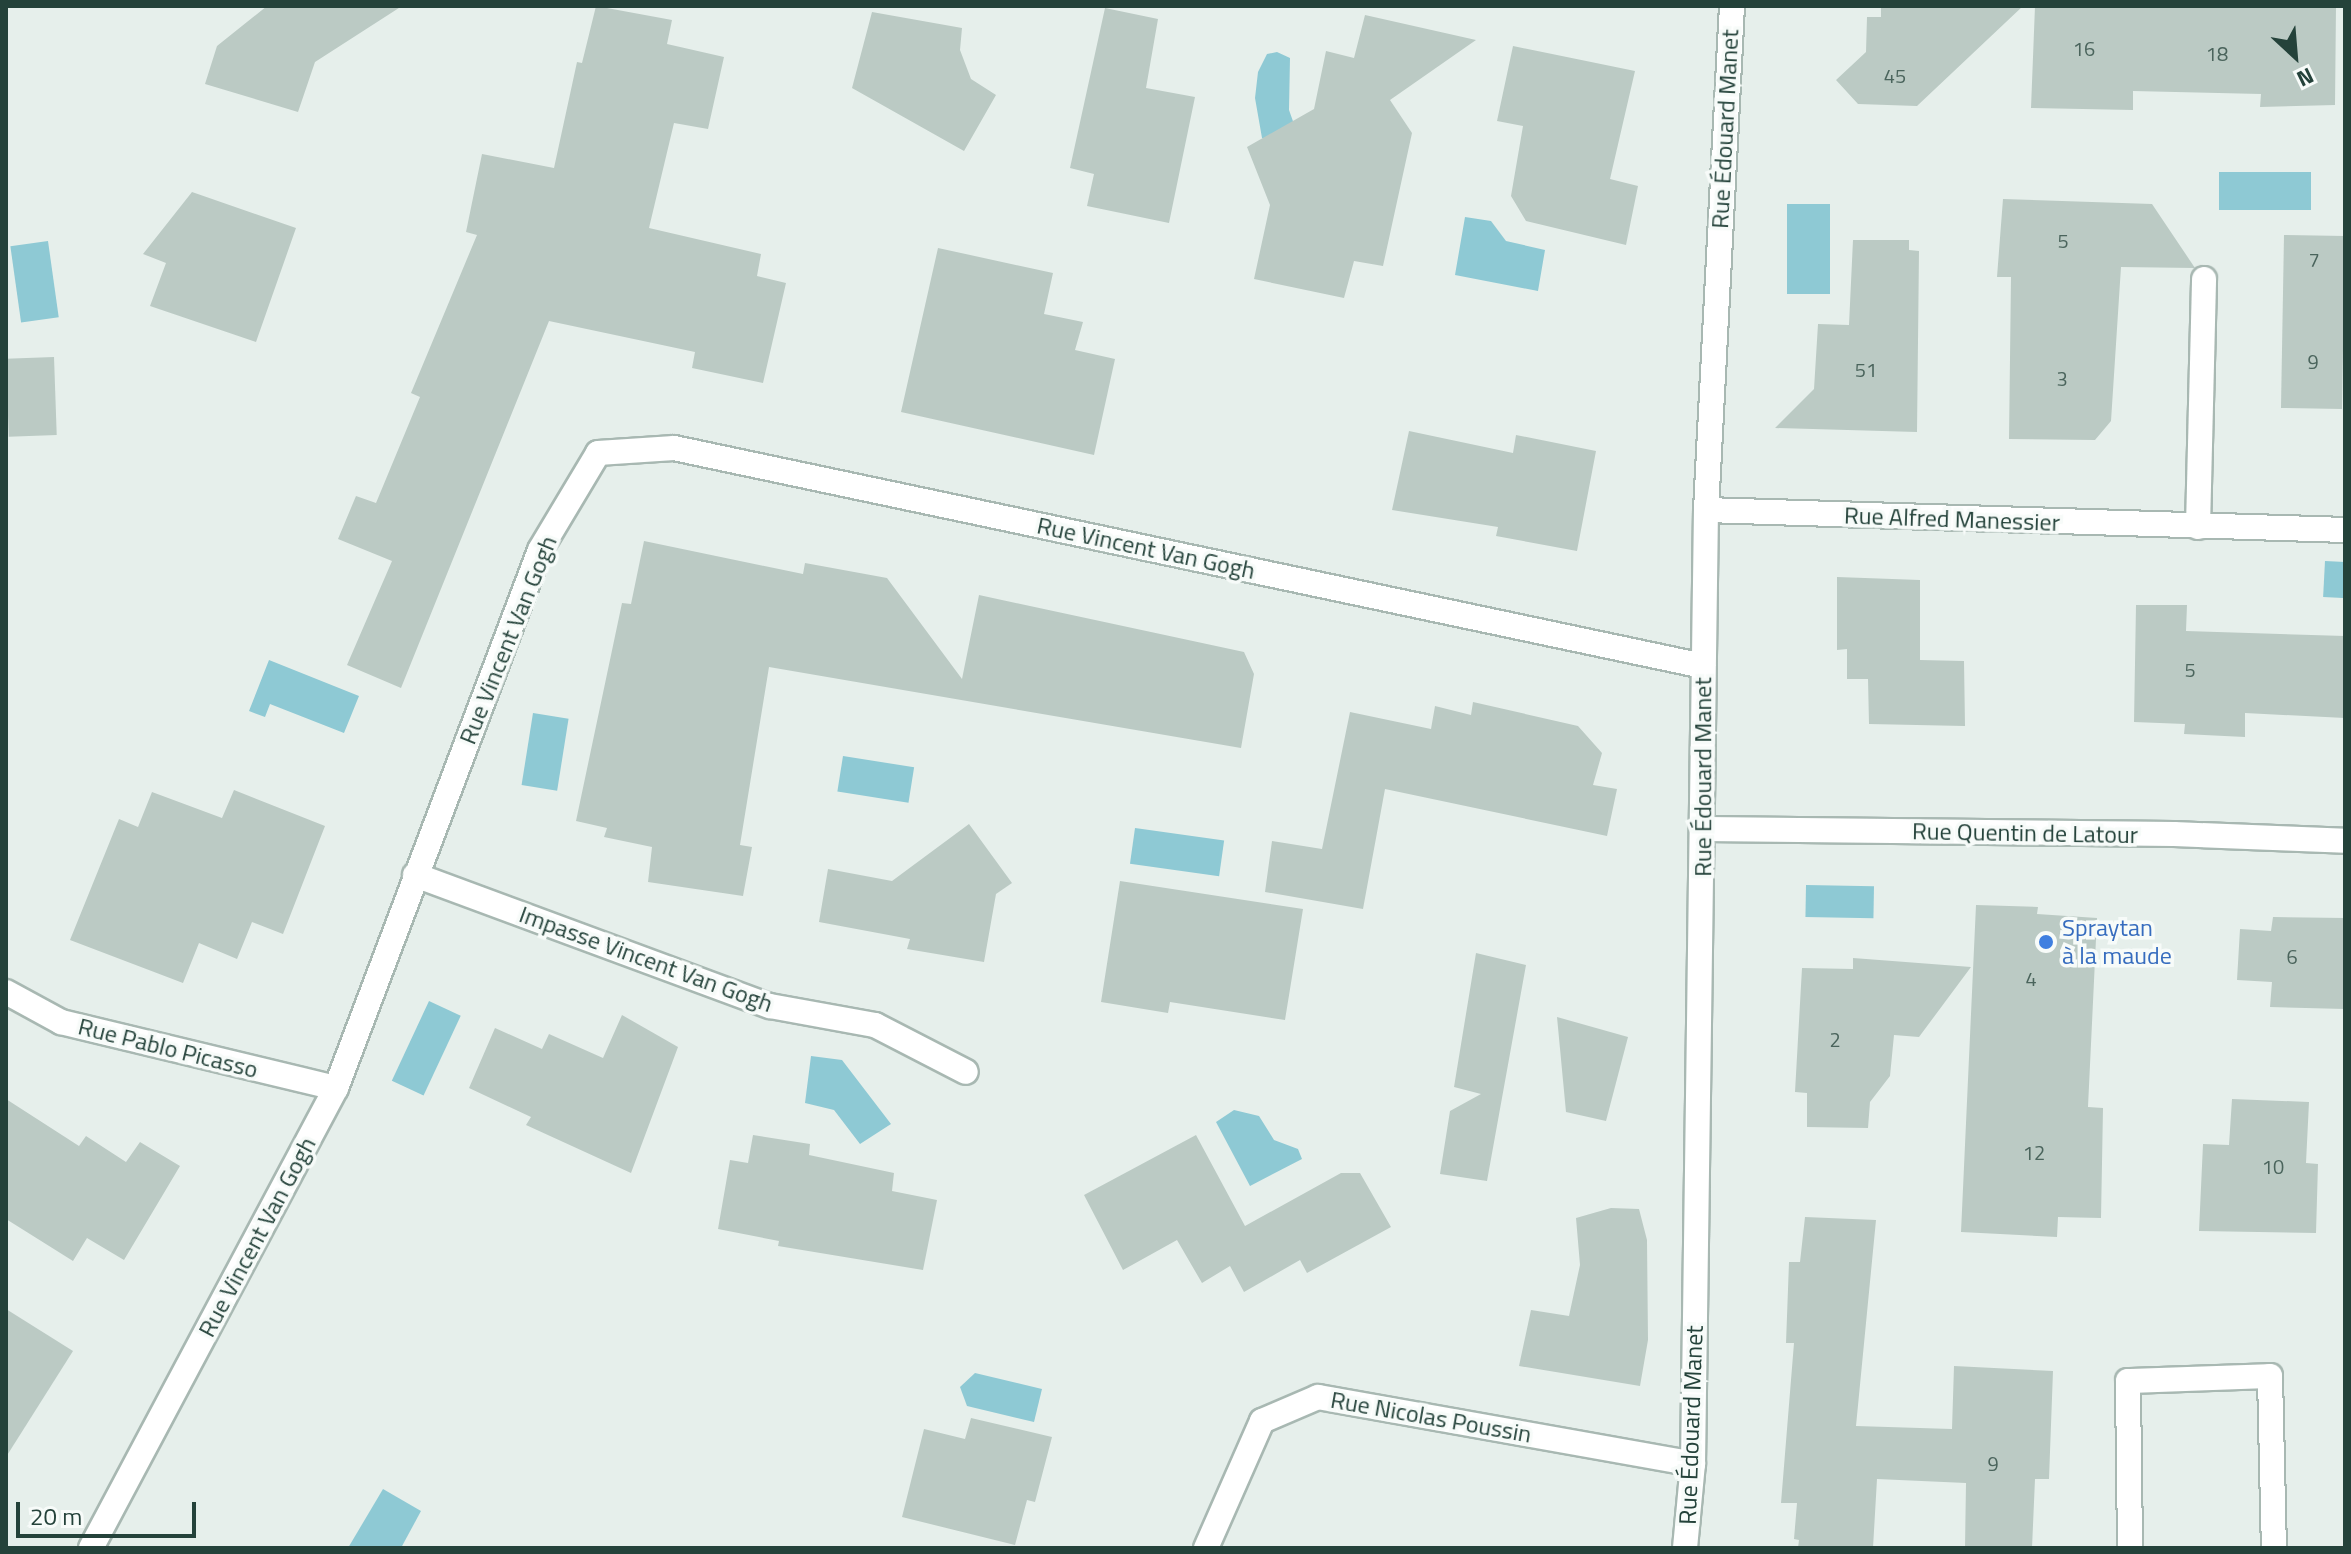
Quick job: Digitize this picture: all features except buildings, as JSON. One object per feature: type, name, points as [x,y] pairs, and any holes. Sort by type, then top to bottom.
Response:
[{"type":"street","name":"Rue Édouard Manet","points":[[1685,1548],[1693,1464],[1705,829],[1703,666],[1706,510],[1730,6]]},
{"type":"street","points":[[2198,527],[2204,279]]},
{"type":"street","name":"Rue Vincent Van Gogh","points":[[91,1548],[336,1088],[540,550],[598,453],[674,448],[1703,666]]},
{"type":"street","name":"Rue Alfred Manessier","points":[[1706,510],[2345,530]]},
{"type":"street","name":"Rue Quentin de Latour","points":[[1705,829],[2174,834],[2345,841]]},
{"type":"street","name":"Impasse Vincent Van Gogh","points":[[415,875],[770,1006],[875,1025],[966,1072]]},
{"type":"street","name":"Rue Pablo Picasso","points":[[6,992],[61,1022],[336,1088]]},
{"type":"street","points":[[2130,1548],[2128,1381],[2270,1376],[2274,1548]]},
{"type":"street","name":"Rue Nicolas Poussin","points":[[1206,1548],[1262,1421],[1318,1397],[1693,1464]]},
{"type":"water","points":[[1277,52],[1290,58],[1289,110],[1300,141],[1262,138],[1255,98],[1258,72],[1267,54]]},
{"type":"water","points":[[2219,172],[2311,172],[2311,210],[2219,210]]},
{"type":"water","points":[[1787,204],[1830,204],[1830,294],[1787,294]]},
{"type":"water","points":[[1465,217],[1491,221],[1506,241],[1545,250],[1538,291],[1455,275]]},
{"type":"water","points":[[48,241],[59,317],[21,323],[10,246]]},
{"type":"water","points":[[2325,561],[2345,562],[2343,598],[2323,597]]},
{"type":"water","points":[[269,660],[359,696],[344,733],[270,704],[265,717],[249,711]]},
{"type":"water","points":[[533,713],[569,719],[557,791],[522,785]]},
{"type":"water","points":[[843,756],[914,767],[908,803],[837,792]]},
{"type":"water","points":[[1135,828],[1224,841],[1219,876],[1130,864]]},
{"type":"water","points":[[1806,885],[1874,886],[1873,918],[1805,917]]},
{"type":"water","points":[[429,1001],[461,1016],[424,1096],[392,1081]]},
{"type":"water","points":[[811,1056],[842,1060],[891,1124],[860,1144],[834,1110],[805,1103]]},
{"type":"water","points":[[1234,1110],[1259,1116],[1274,1140],[1298,1149],[1302,1159],[1250,1186],[1216,1122]]},
{"type":"water","points":[[975,1373],[1042,1389],[1034,1422],[967,1406],[960,1387]]},
{"type":"water","points":[[383,1489],[421,1511],[401,1548],[348,1548]]},
{"type":"place","name":"Spraytan à la maude","points":[[2046,942]]}]
